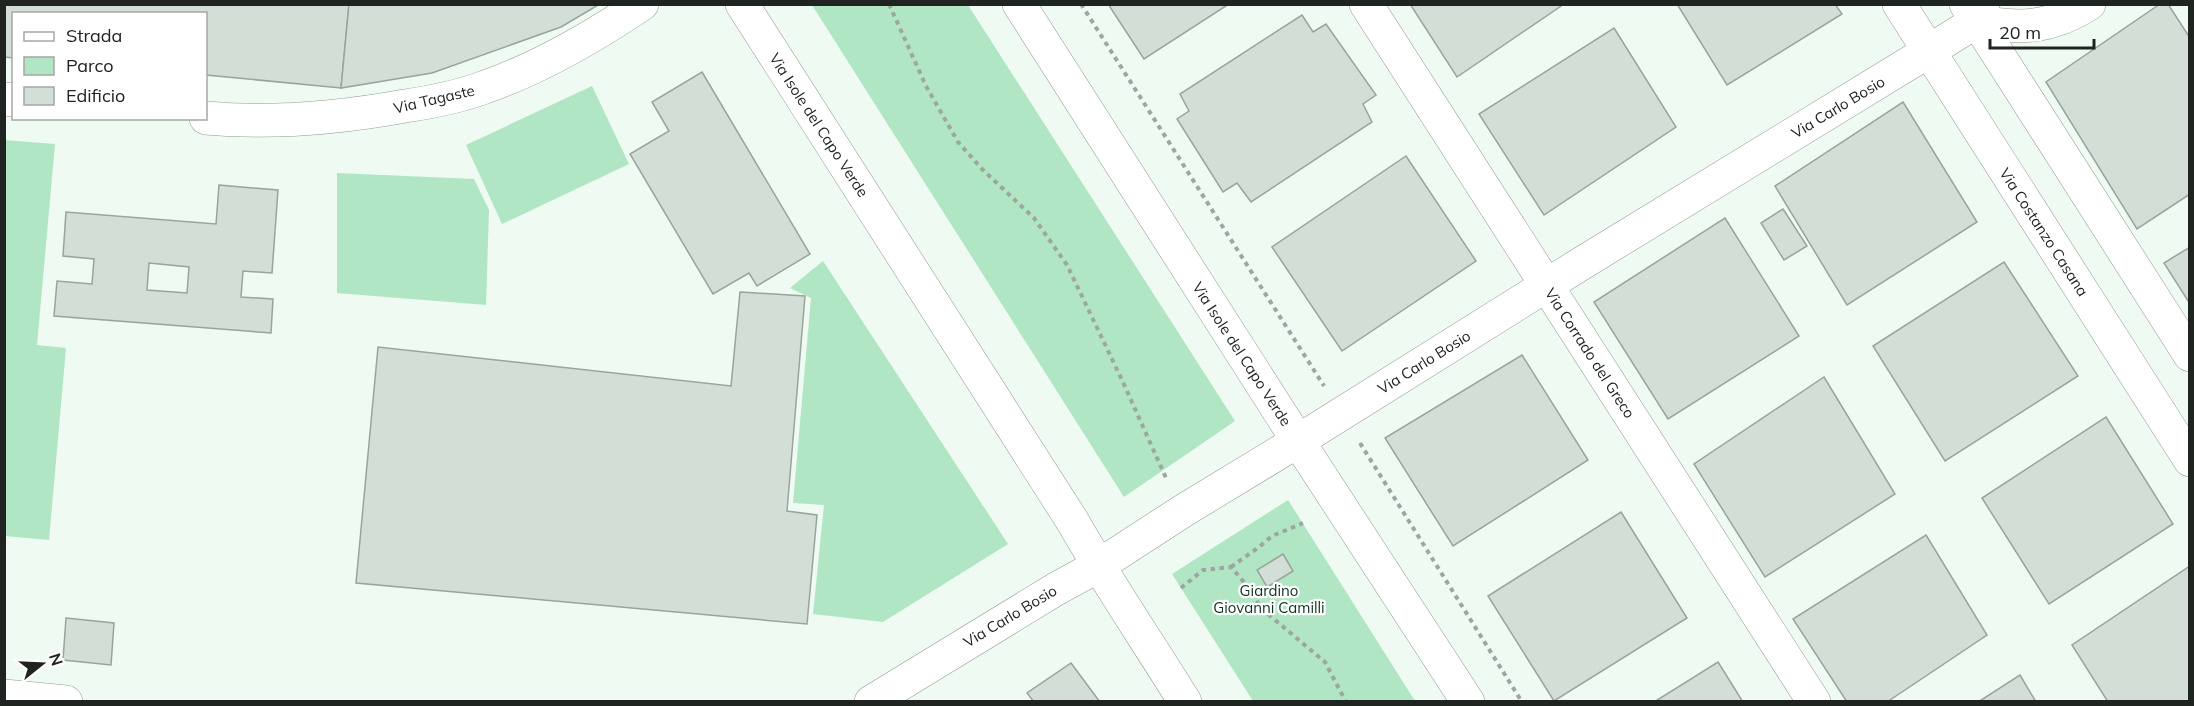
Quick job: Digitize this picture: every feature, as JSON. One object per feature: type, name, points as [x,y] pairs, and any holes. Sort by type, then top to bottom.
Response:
[{"type":"street","name":"Via Tagaste","points":[[207,118],[266,120],[325,118],[378,111],[457,95],[485,87],[538,64],[608,26],[642,4]]},
{"type":"street","name":"Via Isole del Capo Verde","points":[[742,4],[1073,522],[1098,566],[1185,702]]},
{"type":"street","name":"Via Isole del Capo Verde","points":[[1019,4],[1468,702]]},
{"type":"street","name":"Via Corrado del Greco","points":[[1366,4],[1814,702]]},
{"type":"street","name":"Via Costanzo Casana","points":[[1899,4],[2190,460]]},
{"type":"street","points":[[1975,10],[2022,27],[2058,20],[2089,4]]},
{"type":"street","name":"Via Carlo Bosio","points":[[871,702],[1056,589],[1098,566],[1547,285],[1929,51],[1975,10]]},
{"type":"street","points":[[1975,10],[2190,355]]},
{"type":"street","points":[[4,696],[66,702]]},
{"type":"path","points":[[889,4],[926,86],[958,142],[982,169],[1034,218],[1067,265],[1166,478]]},
{"type":"path","points":[[1081,4],[1522,702]]},
{"type":"path","points":[[1181,588],[1203,570],[1231,567],[1272,536],[1303,523]]},
{"type":"path","points":[[1231,567],[1262,609],[1325,662],[1346,702]]},
{"type":"green space","points":[[812,5],[968,5],[1235,421],[1124,497]]},
{"type":"green space","points":[[592,86],[629,164],[502,224],[466,145]]},
{"type":"green space","points":[[4,140],[55,144],[37,345],[66,348],[49,540],[5,536]]},
{"type":"green space","points":[[337,173],[474,179],[489,210],[486,305],[337,293]]},
{"type":"green space","points":[[823,261],[1008,544],[883,622],[813,614],[824,505],[793,503],[811,298],[790,288]]},
{"type":"green space","name":"Giardino Giovanni Camilli","points":[[1288,500],[1415,701],[1253,701],[1172,574]]},
{"type":"building","points":[[4,4],[349,4],[341,88],[207,75],[207,12],[12,12],[12,58],[4,57]]},
{"type":"building","points":[[349,4],[600,4],[561,27],[432,73],[341,88]]},
{"type":"building","points":[[1108,4],[1229,4],[1144,59]]},
{"type":"building","points":[[1410,4],[1564,4],[1457,77]]},
{"type":"building","points":[[1677,4],[1835,4],[1842,14],[1727,85]]},
{"type":"building","points":[[2160,4],[2168,4],[2190,38],[2190,194],[2137,229],[2046,82]]},
{"type":"building","points":[[1302,15],[1313,32],[1326,24],[1376,95],[1363,104],[1372,122],[1251,202],[1237,183],[1223,192],[1177,119],[1189,111],[1180,94]]},
{"type":"building","points":[[1614,28],[1676,127],[1544,215],[1479,114]]},
{"type":"building","points":[[702,72],[810,254],[757,286],[749,273],[713,294],[630,154],[669,131],[652,102]]},
{"type":"building","points":[[1903,102],[1977,222],[1847,305],[1775,186]]},
{"type":"building","points":[[1406,156],[1476,261],[1342,351],[1272,247]]},
{"type":"building","points":[[219,185],[278,190],[272,273],[243,271],[241,297],[273,299],[271,333],[54,316],[57,281],[92,284],[94,259],[63,256],[66,212],[216,224]],"holes":[[[149,263],[189,267],[187,293],[147,290]]]},
{"type":"building","points":[[1783,209],[1807,246],[1784,260],[1761,223]]},
{"type":"building","points":[[1725,218],[1799,336],[1668,419],[1594,302]]},
{"type":"building","points":[[2190,247],[2190,304],[2164,263]]},
{"type":"building","points":[[2004,262],[2078,376],[1945,461],[1873,346]]},
{"type":"building","points":[[740,292],[805,296],[787,511],[817,515],[807,624],[356,583],[378,347],[731,386]]},
{"type":"building","points":[[1522,355],[1588,460],[1453,546],[1385,438]]},
{"type":"building","points":[[1824,377],[1895,494],[1765,577],[1694,464]]},
{"type":"building","points":[[2106,417],[2173,524],[2049,604],[1982,498]]},
{"type":"building","points":[[1621,512],[1687,618],[1554,701],[1488,596]]},
{"type":"building","points":[[1926,535],[1987,635],[1887,702],[1847,702],[1793,619]]},
{"type":"building","points":[[1283,554],[1293,571],[1267,587],[1257,570]]},
{"type":"building","points":[[2190,566],[2190,702],[2108,702],[2072,645]]},
{"type":"building","points":[[66,618],[114,623],[111,665],[63,660]]},
{"type":"building","points":[[1718,662],[1743,702],[1654,702]]},
{"type":"building","points":[[1071,663],[1100,702],[1034,702],[1027,693]]},
{"type":"building","points":[[2020,675],[2036,702],[1978,702]]}]
